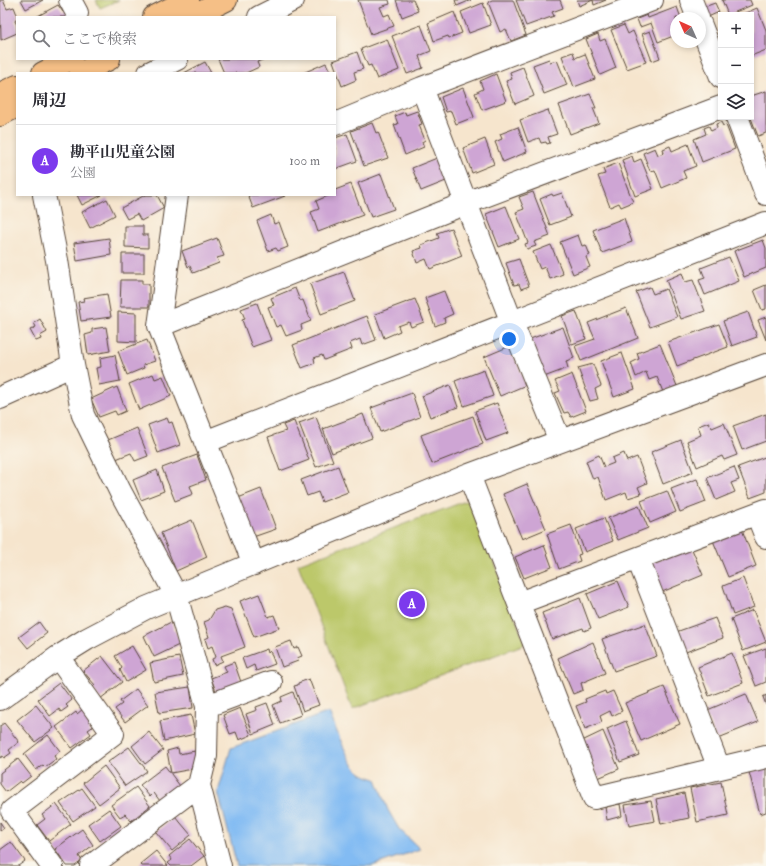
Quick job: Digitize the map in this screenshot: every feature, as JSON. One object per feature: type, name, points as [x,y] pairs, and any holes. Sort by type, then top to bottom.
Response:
[{"type":"main road","points":[[156,16],[188,0]]},
{"type":"main road","points":[[194,16],[226,0]]},
{"type":"main road","points":[[45,72],[69,60]]},
{"type":"main road","points":[[84,72],[107,60]]},
{"type":"main road","points":[[0,94],[16,86]]},
{"type":"main road","points":[[0,115],[16,107]]},
{"type":"street","points":[[261,16],[293,0]]},
{"type":"street","points":[[336,124],[422,88],[652,0]]},
{"type":"street","points":[[691,0],[696,12]]},
{"type":"street","points":[[706,38],[718,69]]},
{"type":"street","points":[[151,72],[175,60]]},
{"type":"street","points":[[422,88],[512,323],[560,441]]},
{"type":"street","points":[[159,326],[466,203],[718,108]]},
{"type":"street","points":[[738,120],[766,194]]},
{"type":"street","points":[[44,196],[57,260],[73,365],[83,415],[120,491],[176,595],[207,706],[206,756],[198,785],[220,866]]},
{"type":"street","points":[[177,196],[159,326],[254,564]]},
{"type":"street","points":[[205,442],[766,223]]},
{"type":"street","points":[[0,398],[73,365]]},
{"type":"street","points":[[0,699],[58,657],[86,639],[176,595],[469,475],[766,365]]},
{"type":"street","points":[[469,475],[594,798],[766,757]]},
{"type":"street","points":[[519,603],[761,512],[766,538]]},
{"type":"street","points":[[638,559],[719,768]]},
{"type":"street","points":[[52,866],[12,811],[113,734],[58,657]]},
{"type":"street","points":[[207,706],[271,682]]},
{"type":"street","points":[[91,866],[198,785]]},
{"type":"green space","points":[[96,0],[119,0],[100,8]]},
{"type":"green space","points":[[471,499],[525,644],[352,709],[298,564]]},
{"type":"water","points":[[329,712],[345,751],[353,765],[363,774],[376,779],[388,810],[399,829],[420,849],[372,866],[237,866],[218,792],[231,748]]},
{"type":"building","points":[[0,0],[3,0],[7,9],[14,7],[18,16],[16,16],[15,21],[16,33],[1,40]]},
{"type":"building","points":[[21,0],[43,0],[26,9]]},
{"type":"building","points":[[358,0],[389,0],[390,4],[380,7],[384,16],[389,14],[394,26],[371,34]]},
{"type":"building","points":[[396,0],[413,0],[418,11],[402,17]]},
{"type":"building","points":[[455,0],[471,0],[457,6]]},
{"type":"building","points":[[492,0],[513,0],[526,35],[511,41],[506,29],[500,32],[488,2]]},
{"type":"building","points":[[516,0],[560,0],[563,8],[552,12],[554,16],[526,26]]},
{"type":"building","points":[[577,0],[593,0],[579,6]]},
{"type":"building","points":[[593,0],[606,0],[594,5]]},
{"type":"building","points":[[722,0],[750,0],[752,5],[735,12],[727,12]]},
{"type":"building","points":[[483,3],[491,25],[469,33],[461,12]]},
{"type":"building","points":[[715,3],[719,12],[708,17],[704,7]]},
{"type":"building","points":[[58,5],[63,12],[69,7],[73,16],[38,16]]},
{"type":"building","points":[[677,7],[679,12],[670,12],[670,37],[658,42],[651,23],[640,27],[637,19],[647,15],[648,18]]},
{"type":"building","points":[[757,8],[766,30],[766,50],[754,55],[754,12],[748,12]]},
{"type":"building","points":[[454,12],[462,33],[449,38],[448,36],[434,41],[428,23]]},
{"type":"building","points":[[421,25],[431,51],[419,56],[423,68],[407,74],[392,36]]},
{"type":"building","points":[[624,25],[628,34],[633,31],[646,62],[627,69],[611,30]]},
{"type":"building","points":[[650,31],[660,58],[652,61],[642,34]]},
{"type":"building","points":[[598,34],[600,41],[605,39],[616,68],[600,75],[586,39]]},
{"type":"building","points":[[387,39],[399,70],[377,79],[371,65],[368,66],[361,49]]},
{"type":"building","points":[[357,52],[363,69],[354,72],[356,80],[342,86],[333,61]]},
{"type":"building","points":[[573,52],[575,58],[585,54],[595,79],[574,87],[562,56]]},
{"type":"building","points":[[549,59],[550,62],[557,60],[567,85],[544,94],[533,65]]},
{"type":"building","points":[[218,60],[262,60],[257,62],[259,67],[248,72],[224,72]]},
{"type":"building","points":[[205,62],[210,72],[186,72]]},
{"type":"building","points":[[326,63],[330,72],[305,72]]},
{"type":"building","points":[[523,67],[534,96],[515,104],[506,81],[512,79],[510,72]]},
{"type":"building","points":[[496,74],[506,101],[482,110],[475,93],[483,89],[480,81]]},
{"type":"building","points":[[463,88],[474,117],[456,124],[451,111],[446,112],[441,97]]},
{"type":"building","points":[[766,91],[766,133],[758,136],[752,120],[754,120],[754,95]]},
{"type":"building","points":[[590,94],[596,108],[593,108],[599,123],[570,134],[559,105]]},
{"type":"building","points":[[548,110],[557,134],[548,137],[550,143],[547,144],[546,142],[541,143],[539,138],[528,142],[520,120]]},
{"type":"building","points":[[417,111],[422,124],[419,125],[425,140],[422,142],[424,147],[405,155],[394,125],[398,124],[395,116],[405,112],[406,115]]},
{"type":"building","points":[[721,122],[723,126],[726,125],[735,149],[702,162],[694,139],[706,134],[704,128],[709,126],[711,131],[717,128],[716,124]]},
{"type":"building","points":[[372,123],[376,133],[378,132],[388,158],[364,166],[351,131]]},
{"type":"building","points":[[518,127],[527,152],[503,162],[495,142],[502,139],[500,134]]},
{"type":"building","points":[[347,134],[357,161],[336,169],[336,138]]},
{"type":"building","points":[[485,139],[494,164],[472,173],[463,148]]},
{"type":"building","points":[[688,144],[696,166],[683,171],[686,178],[662,188],[655,170],[650,171],[643,153],[655,148],[658,155],[664,153],[663,149],[670,146],[672,151]]},
{"type":"building","points":[[632,156],[634,162],[641,159],[653,189],[635,196],[622,160]]},
{"type":"building","points":[[437,158],[446,181],[421,191],[412,168]]},
{"type":"building","points":[[618,163],[633,202],[621,207],[619,203],[610,207],[598,176],[605,174],[603,169]]},
{"type":"building","points":[[381,174],[394,209],[371,217],[358,183]]},
{"type":"building","points":[[351,184],[363,215],[318,232],[311,212],[319,209],[316,201],[328,196],[336,196],[336,190]]},
{"type":"building","points":[[533,192],[550,236],[534,242],[536,246],[527,249],[525,244],[528,243],[516,212],[524,209],[519,197]]},
{"type":"building","points":[[562,193],[571,217],[550,225],[540,199],[552,194],[553,196]]},
{"type":"building","points":[[78,196],[100,196],[82,205]]},
{"type":"building","points":[[143,196],[158,196],[164,208],[141,221],[137,214],[127,219],[121,208]]},
{"type":"building","points":[[248,196],[285,196],[253,208]]},
{"type":"building","points":[[107,199],[115,215],[90,228],[82,212]]},
{"type":"building","points":[[506,206],[519,239],[499,247],[486,214]]},
{"type":"building","points":[[271,215],[274,224],[279,222],[288,247],[278,251],[276,248],[268,251],[257,221]]},
{"type":"building","points":[[624,218],[632,242],[602,253],[593,230]]},
{"type":"building","points":[[125,226],[143,226],[143,235],[148,235],[148,248],[125,247]]},
{"type":"building","points":[[451,228],[462,256],[430,269],[426,259],[417,263],[413,251],[422,248],[421,245],[439,238],[437,233]]},
{"type":"building","points":[[578,235],[582,246],[586,245],[590,255],[586,257],[590,267],[573,274],[560,242]]},
{"type":"building","points":[[109,238],[111,255],[77,261],[74,243]]},
{"type":"building","points":[[217,238],[224,256],[217,258],[219,263],[193,273],[190,266],[188,267],[182,251]]},
{"type":"building","points":[[763,240],[766,248],[766,268],[744,277],[734,251]]},
{"type":"building","points":[[551,245],[563,274],[550,279],[545,267],[540,269],[533,252]]},
{"type":"building","points":[[122,254],[144,254],[144,273],[122,273]]},
{"type":"building","points":[[729,257],[739,281],[705,295],[699,280],[705,278],[701,268]]},
{"type":"building","points":[[519,259],[529,286],[521,289],[519,284],[514,285],[506,263]]},
{"type":"building","points":[[344,272],[355,301],[321,314],[310,284]]},
{"type":"building","points":[[682,273],[685,282],[693,280],[705,311],[681,319],[666,280]]},
{"type":"building","points":[[121,280],[142,280],[142,284],[149,284],[149,307],[120,307]]},
{"type":"building","points":[[766,285],[766,309],[762,310],[754,290]]},
{"type":"building","points":[[650,287],[653,294],[666,289],[677,317],[650,327],[636,292]]},
{"type":"building","points":[[295,288],[300,301],[303,300],[311,321],[301,325],[302,330],[286,336],[281,325],[276,327],[268,307],[274,305],[271,298]]},
{"type":"building","points":[[444,291],[453,314],[444,318],[445,322],[435,326],[425,298]]},
{"type":"building","points":[[107,294],[111,317],[81,321],[78,302],[84,301],[83,298]]},
{"type":"building","points":[[415,299],[424,322],[411,327],[409,322],[398,326],[400,331],[384,338],[375,314]]},
{"type":"building","points":[[257,303],[271,340],[252,347],[242,320],[245,319],[241,309]]},
{"type":"building","points":[[626,308],[638,338],[581,361],[575,346],[595,339],[588,323]]},
{"type":"building","points":[[576,311],[586,339],[572,344],[562,316]]},
{"type":"building","points":[[118,312],[136,313],[136,342],[118,341]]},
{"type":"building","points":[[748,312],[757,337],[732,346],[723,321]]},
{"type":"building","points":[[367,316],[376,340],[362,345],[360,339],[350,343],[352,349],[324,360],[322,355],[314,358],[315,363],[302,368],[293,345]]},
{"type":"building","points":[[766,317],[766,340],[758,320]]},
{"type":"building","points":[[40,319],[47,332],[40,336],[41,339],[36,341],[30,330],[36,327],[34,323]]},
{"type":"building","points":[[719,324],[728,347],[677,366],[668,342]]},
{"type":"building","points":[[106,327],[110,351],[88,355],[85,335],[92,333],[92,329]]},
{"type":"building","points":[[563,327],[574,358],[566,361],[568,368],[544,377],[530,339]]},
{"type":"building","points":[[147,340],[155,361],[143,365],[144,368],[127,375],[118,351]]},
{"type":"building","points":[[660,344],[677,386],[663,392],[657,377],[649,380],[646,372],[636,377],[631,363],[639,359],[637,353]]},
{"type":"building","points":[[510,346],[526,385],[500,396],[484,357]]},
{"type":"building","points":[[622,353],[635,389],[614,397],[601,361]]},
{"type":"building","points":[[115,355],[120,381],[99,385],[96,368],[101,367],[100,358]]},
{"type":"building","points":[[593,364],[601,386],[595,389],[598,399],[590,401],[578,368]]},
{"type":"building","points":[[484,370],[493,396],[464,406],[455,381]]},
{"type":"building","points":[[153,374],[155,379],[163,376],[171,396],[139,410],[129,384]]},
{"type":"building","points":[[572,374],[586,411],[571,417],[568,412],[564,413],[555,393],[560,391],[555,381]]},
{"type":"building","points":[[450,385],[458,407],[430,417],[422,396]]},
{"type":"building","points":[[117,387],[126,411],[117,415],[115,411],[99,417],[91,399]]},
{"type":"building","points":[[412,393],[420,417],[380,432],[371,408]]},
{"type":"building","points":[[497,403],[508,433],[486,441],[475,411]]},
{"type":"building","points":[[363,414],[372,438],[332,453],[323,429]]},
{"type":"building","points":[[766,414],[766,441],[742,450],[733,426]]},
{"type":"building","points":[[473,416],[483,444],[432,464],[421,435]]},
{"type":"building","points":[[316,417],[333,461],[316,467],[299,423]]},
{"type":"building","points":[[167,418],[169,423],[172,422],[180,445],[158,453],[148,425]]},
{"type":"building","points":[[294,421],[309,460],[280,471],[268,437],[286,431],[283,425]]},
{"type":"building","points":[[709,422],[712,428],[724,423],[737,455],[724,460],[722,456],[697,467],[687,441],[701,435],[698,426]]},
{"type":"building","points":[[137,428],[148,456],[135,461],[131,453],[116,459],[108,440]]},
{"type":"building","points":[[681,440],[693,472],[663,484],[651,452]]},
{"type":"building","points":[[624,453],[627,461],[637,457],[647,483],[638,487],[641,494],[628,498],[626,492],[606,500],[598,477],[593,479],[586,461],[599,455],[604,467],[614,463],[612,458]]},
{"type":"building","points":[[197,455],[206,480],[190,486],[193,494],[175,501],[162,468]]},
{"type":"building","points":[[765,457],[766,492],[750,498],[738,467]]},
{"type":"building","points":[[338,466],[348,492],[322,502],[318,492],[307,496],[301,480]]},
{"type":"building","points":[[734,467],[739,480],[731,483],[735,492],[716,500],[707,478]]},
{"type":"building","points":[[157,470],[164,491],[141,500],[133,480]]},
{"type":"building","points":[[697,479],[706,502],[680,512],[671,489]]},
{"type":"building","points":[[527,484],[546,529],[522,539],[503,494]]},
{"type":"building","points":[[261,489],[276,529],[253,537],[238,498]]},
{"type":"building","points":[[667,491],[676,512],[650,523],[641,501]]},
{"type":"building","points":[[639,506],[648,528],[618,540],[608,518]]},
{"type":"building","points":[[604,518],[613,541],[585,552],[576,529]]},
{"type":"building","points":[[192,520],[207,557],[176,571],[161,533]]},
{"type":"building","points":[[571,525],[581,554],[578,555],[580,561],[559,569],[547,534]]},
{"type":"building","points":[[741,527],[756,566],[728,577],[712,538]]},
{"type":"building","points":[[544,545],[552,567],[524,578],[515,557]]},
{"type":"building","points":[[691,547],[703,575],[662,592],[650,563]]},
{"type":"building","points":[[743,578],[754,607],[733,615],[723,586]]},
{"type":"building","points":[[618,581],[629,607],[598,619],[587,594]]},
{"type":"building","points":[[259,594],[268,617],[274,615],[279,628],[254,637],[240,601]]},
{"type":"building","points":[[580,598],[591,628],[584,631],[583,628],[552,639],[542,613]]},
{"type":"building","points":[[225,607],[231,609],[245,647],[221,656],[223,661],[214,665],[212,659],[216,657],[212,646],[208,648],[205,639],[209,637],[204,622],[209,620],[215,610]]},
{"type":"building","points":[[753,610],[766,642],[743,651],[731,619]]},
{"type":"building","points":[[715,618],[723,638],[683,653],[676,632]]},
{"type":"building","points":[[39,622],[47,633],[28,648],[19,637]]},
{"type":"building","points":[[171,622],[181,644],[154,657],[144,636]]},
{"type":"building","points":[[645,624],[657,656],[614,671],[602,639]]},
{"type":"building","points":[[291,641],[294,649],[298,647],[302,656],[297,658],[298,661],[282,667],[275,647]]},
{"type":"building","points":[[593,642],[605,673],[581,683],[583,690],[573,694],[558,658]]},
{"type":"building","points":[[132,646],[146,670],[126,682],[120,670],[122,668],[115,656]]},
{"type":"building","points":[[766,648],[766,682],[756,686],[744,656]]},
{"type":"building","points":[[267,649],[268,653],[270,651],[275,664],[256,671],[254,665],[246,669],[242,658]]},
{"type":"building","points":[[732,653],[743,683],[709,696],[698,667]]},
{"type":"building","points":[[102,656],[122,682],[100,699],[92,688],[95,685],[83,671]]},
{"type":"building","points":[[179,657],[183,676],[154,682],[150,663]]},
{"type":"building","points":[[234,662],[242,685],[217,694],[211,678],[227,672],[224,666]]},
{"type":"building","points":[[309,679],[319,705],[303,711],[294,686]]},
{"type":"building","points":[[59,683],[72,700],[66,705],[68,707],[61,712],[59,709],[50,716],[38,699]]},
{"type":"building","points":[[190,687],[193,708],[159,713],[155,692]]},
{"type":"building","points":[[664,687],[680,724],[641,741],[625,703]]},
{"type":"building","points":[[136,689],[148,705],[125,722],[115,709],[122,704],[120,701]]},
{"type":"building","points":[[605,691],[606,694],[613,691],[622,711],[612,716],[610,711],[600,716],[602,722],[585,729],[576,706],[586,702],[585,699]]},
{"type":"building","points":[[293,692],[301,715],[280,723],[273,705],[282,701],[281,697]]},
{"type":"building","points":[[746,694],[758,722],[716,739],[705,711]]},
{"type":"building","points":[[766,695],[766,705],[763,697]]},
{"type":"building","points":[[267,703],[275,725],[253,734],[246,714],[257,710],[256,707]]},
{"type":"building","points":[[36,705],[54,728],[35,742],[17,720]]},
{"type":"building","points":[[240,708],[251,735],[239,740],[236,732],[230,734],[223,715]]},
{"type":"building","points":[[83,709],[95,725],[88,730],[91,734],[72,748],[56,727],[76,712],[77,714]]},
{"type":"building","points":[[191,715],[195,734],[164,741],[160,721]]},
{"type":"building","points":[[626,721],[639,755],[620,762],[607,729]]},
{"type":"building","points":[[4,723],[19,742],[9,750],[11,753],[4,758],[3,756],[0,758],[0,726]]},
{"type":"building","points":[[603,731],[619,769],[598,778],[582,741]]},
{"type":"building","points":[[149,732],[163,750],[145,764],[132,746]]},
{"type":"building","points":[[48,735],[60,751],[54,756],[56,759],[45,767],[43,765],[36,770],[24,754]]},
{"type":"building","points":[[129,747],[147,771],[125,786],[108,762]]},
{"type":"building","points":[[178,748],[179,754],[195,751],[198,768],[171,773],[167,751]]},
{"type":"building","points":[[18,759],[31,776],[22,783],[20,781],[6,792],[0,784],[0,773]]},
{"type":"building","points":[[104,766],[120,788],[99,804],[83,783]]},
{"type":"building","points":[[165,766],[180,786],[160,801],[154,793],[150,797],[140,785]]},
{"type":"building","points":[[766,768],[766,812],[760,814],[749,772]]},
{"type":"building","points":[[721,782],[728,815],[697,822],[690,788]]},
{"type":"building","points":[[136,787],[150,806],[131,821],[125,814],[120,817],[111,805]]},
{"type":"building","points":[[82,788],[95,806],[73,821],[60,803]]},
{"type":"building","points":[[684,793],[689,818],[661,824],[656,799]]},
{"type":"building","points":[[651,801],[655,821],[629,826],[625,805]]},
{"type":"building","points":[[56,804],[71,824],[49,841],[37,825],[45,819],[42,815]]},
{"type":"building","points":[[620,804],[622,816],[607,820],[605,807]]},
{"type":"building","points":[[109,809],[121,826],[100,841],[88,824]]},
{"type":"building","points":[[175,816],[191,835],[172,851],[156,832]]},
{"type":"building","points":[[0,822],[4,828],[0,831]]},
{"type":"building","points":[[82,829],[93,845],[79,856],[82,861],[75,866],[67,866],[55,849]]},
{"type":"building","points":[[190,839],[204,856],[191,866],[171,866],[168,863],[172,860],[169,856]]},
{"type":"building","points":[[11,842],[25,861],[18,866],[1,866],[0,850]]},
{"type":"building","points":[[156,851],[168,866],[142,866],[140,864]]},
{"type":"place","name":"勘平山児童公園","points":[[412,604]]}]
